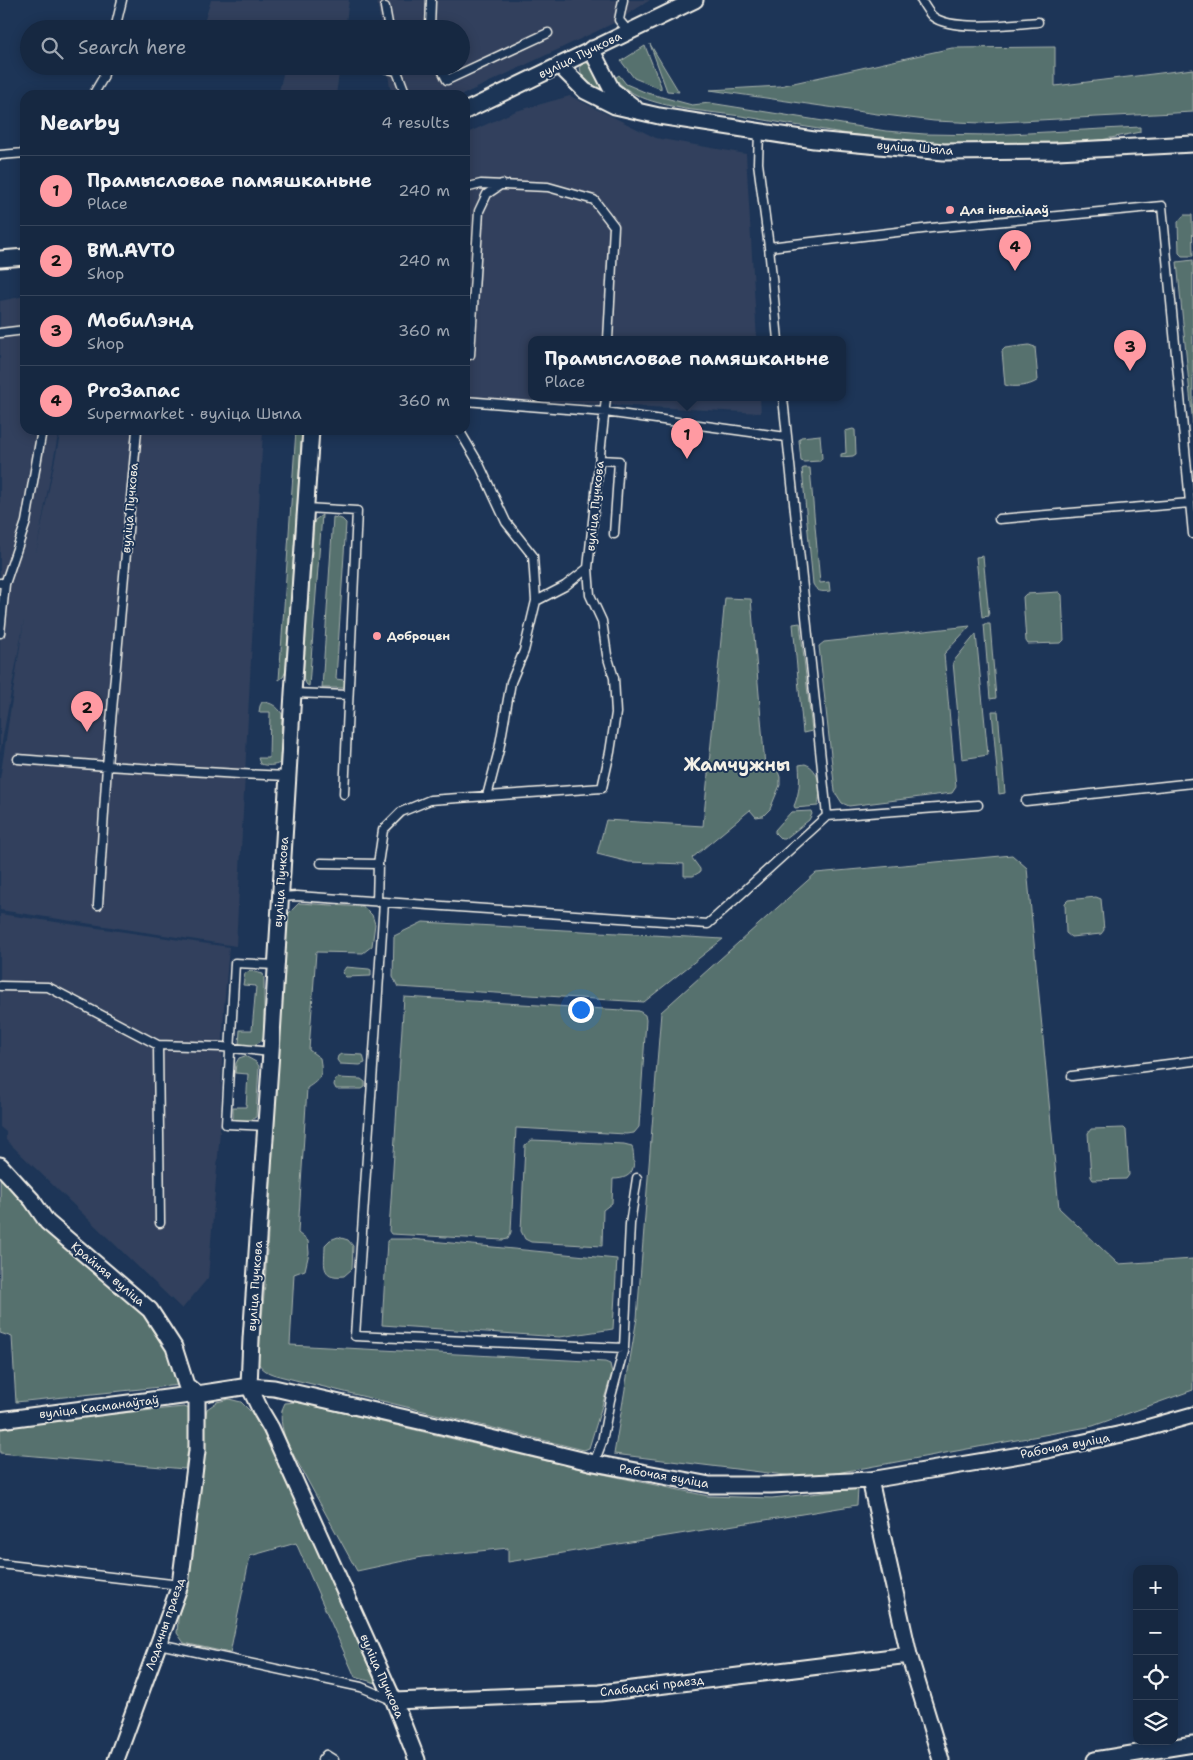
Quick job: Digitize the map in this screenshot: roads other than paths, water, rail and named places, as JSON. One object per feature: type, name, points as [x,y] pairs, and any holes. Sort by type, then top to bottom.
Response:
[{"type":"street","name":"вуліца Пучкова","points":[[470,108],[695,0]]},
{"type":"street","name":"вуліца Шыла","points":[[591,49],[612,90],[639,110]]},
{"type":"street","name":"вуліца Шыла","points":[[559,65],[585,91],[614,106],[639,110],[659,116],[814,140],[944,152],[1056,151],[1193,144]]},
{"type":"street","points":[[0,259],[20,257]]},
{"type":"street","name":"вуліца Пучкова","points":[[311,435],[249,1386],[271,1428],[394,1701],[418,1760]]},
{"type":"street","name":"Крайняя вуліца","points":[[0,1165],[32,1200],[47,1222],[150,1310],[174,1347],[186,1385],[197,1394]]},
{"type":"street","name":"Рабочая вуліца","points":[[197,1394],[249,1386],[296,1392],[594,1463],[710,1485],[772,1485],[870,1480],[1038,1452],[1136,1431],[1193,1415]]},
{"type":"street","name":"вуліца Касманаўтаў","points":[[0,1420],[197,1394]]},
{"type":"street","name":"Лодачны праезд","points":[[116,1760],[180,1585],[197,1451],[197,1394]]},
{"type":"street","points":[[870,1480],[908,1654],[940,1760]]},
{"type":"street","name":"Слабадскі праезд","points":[[394,1701],[600,1693],[908,1654]]},
{"type":"street","points":[[1095,1760],[1193,1744]]},
{"type":"lane","points":[[117,20],[122,0]]},
{"type":"lane","points":[[430,20],[431,0]]},
{"type":"lane","points":[[623,0],[619,20],[628,31]]},
{"type":"lane","points":[[921,0],[932,16],[951,24],[985,26],[1038,22]]},
{"type":"lane","points":[[385,7],[387,20]]},
{"type":"lane","points":[[470,69],[548,33]]},
{"type":"lane","points":[[96,90],[104,75]]},
{"type":"lane","points":[[398,75],[404,90]]},
{"type":"lane","points":[[444,75],[447,80],[458,75]]},
{"type":"lane","points":[[759,131],[758,163],[778,336]]},
{"type":"lane","points":[[0,155],[20,153]]},
{"type":"lane","points":[[470,187],[480,184],[502,184],[548,187],[594,200],[614,226],[608,336]]},
{"type":"lane","points":[[470,355],[479,211],[486,194],[502,184]]},
{"type":"lane","points":[[769,247],[931,228],[1162,206],[1193,534]]},
{"type":"lane","points":[[0,333],[20,331]]},
{"type":"lane","points":[[470,401],[605,412],[786,437]]},
{"type":"lane","name":"вуліца Пучкова","points":[[536,602],[565,586],[588,568],[606,401]]},
{"type":"lane","points":[[783,401],[827,816]]},
{"type":"lane","points":[[0,633],[3,583],[26,522],[41,435]]},
{"type":"lane","name":"вуліца Пучкова","points":[[98,905],[107,766],[137,435]]},
{"type":"lane","points":[[463,435],[479,464],[506,522],[533,556],[536,602],[524,650],[511,682],[487,796]]},
{"type":"lane","points":[[600,460],[619,461],[614,534]]},
{"type":"lane","points":[[999,519],[1190,503]]},
{"type":"lane","points":[[306,508],[357,511],[344,794]]},
{"type":"lane","points":[[588,568],[590,595],[602,621],[607,655],[614,678],[616,713],[602,788],[430,800],[401,812],[383,830],[378,864],[380,902],[355,1336],[624,1348]]},
{"type":"lane","points":[[293,693],[348,695]]},
{"type":"lane","points":[[18,759],[288,776]]},
{"type":"lane","points":[[1026,801],[1193,782]]},
{"type":"lane","points":[[281,897],[298,896],[708,924],[827,816],[978,805]]},
{"type":"lane","points":[[320,863],[378,864]]},
{"type":"lane","points":[[266,1126],[226,1124],[235,963],[276,965]]},
{"type":"lane","points":[[0,986],[48,987],[158,1045],[272,1052]]},
{"type":"lane","points":[[158,1045],[160,1223]]},
{"type":"lane","points":[[1072,1076],[1193,1061]]},
{"type":"lane","points":[[594,1463],[602,1442],[610,1400],[624,1348],[630,1224],[637,1178]]},
{"type":"lane","points":[[0,1564],[180,1585]]},
{"type":"lane","points":[[159,1644],[361,1688],[394,1701]]},
{"type":"lane","points":[[322,1760],[326,1755],[334,1760]]},
{"type":"place","name":"Для інвалідаў","points":[[950,210]]},
{"type":"place","name":"ProЗапас","points":[[1015,271]]},
{"type":"place","name":"МобиЛэнд","points":[[1130,371]]},
{"type":"place","name":"Прамысловае памяшканьне","points":[[687,459]]},
{"type":"place","name":"Доброцен","points":[[377,636]]},
{"type":"place","name":"BM.AVTO","points":[[87,732]]},
{"type":"district","name":"Жамчужны","points":[[737,765]]}]
